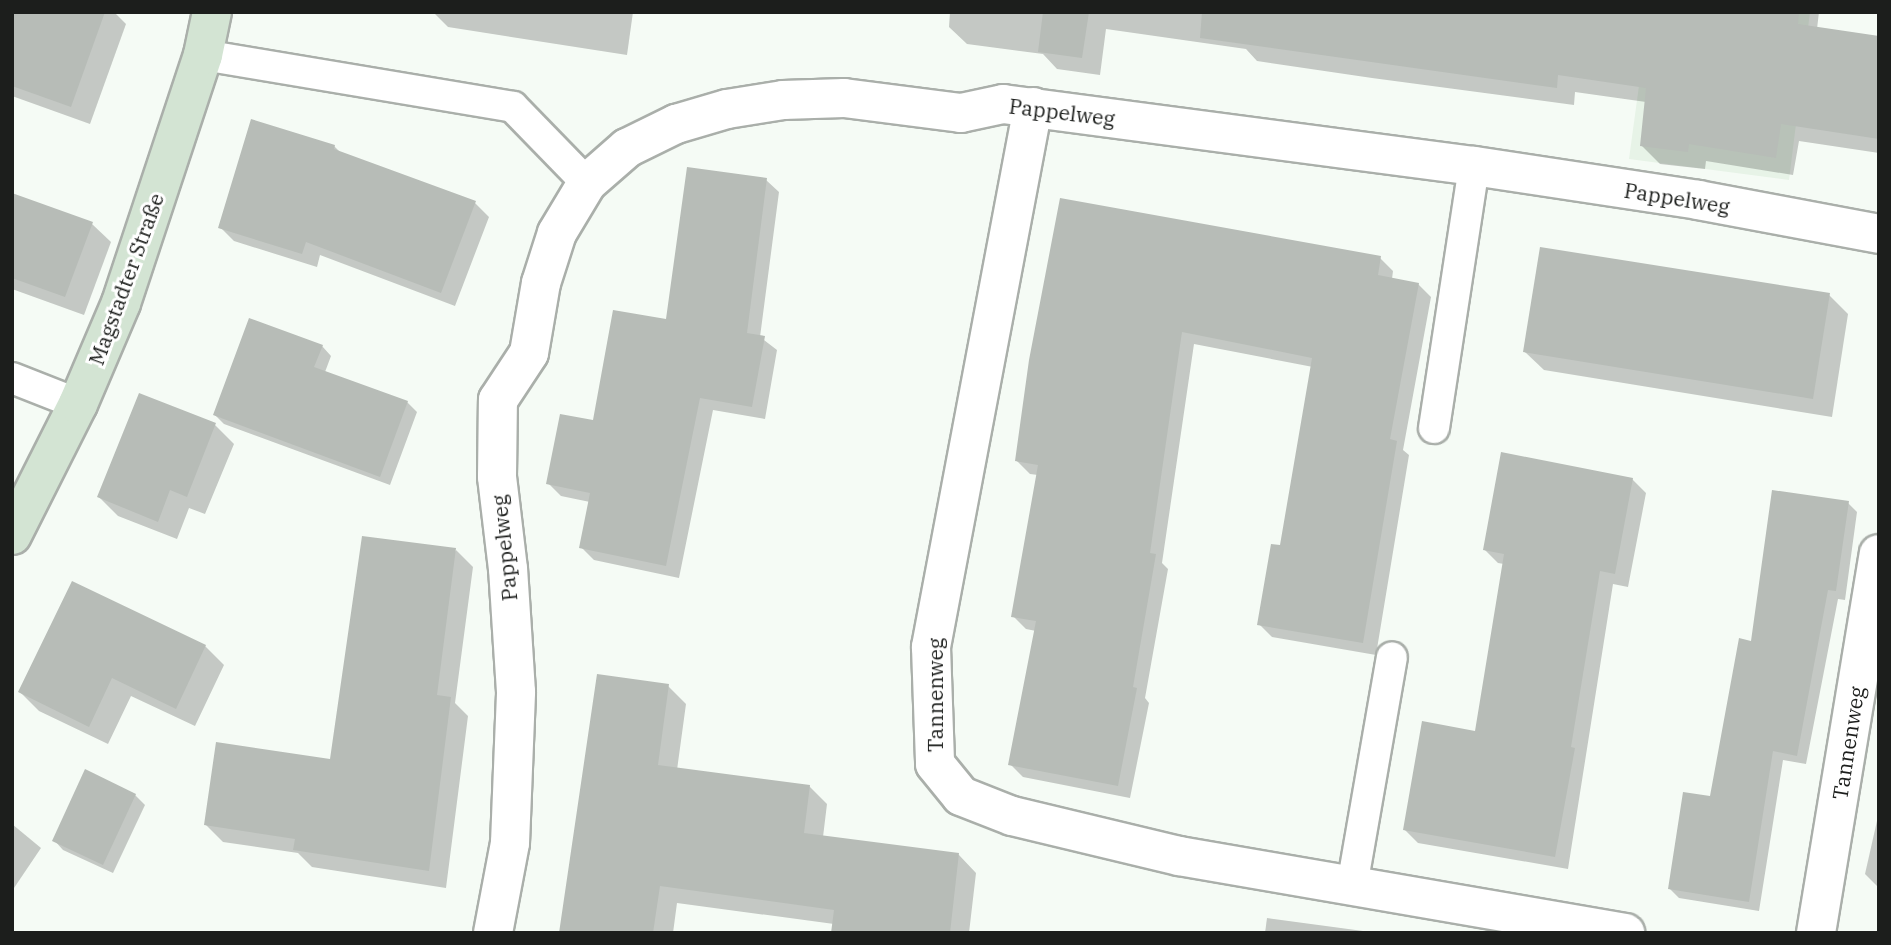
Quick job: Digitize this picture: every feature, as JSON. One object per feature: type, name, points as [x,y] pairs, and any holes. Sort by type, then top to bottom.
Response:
[{"type":"main road","name":"Magstadter Straße","points":[[12,536],[78,404],[121,303],[203,55],[212,12]]},
{"type":"street","name":"Pappelweg","points":[[493,933],[510,843],[516,692],[508,569],[497,477],[498,400],[529,353],[541,283],[557,233],[587,183],[627,148],[676,124],[727,109],[783,100],[844,99],[961,113],[1003,104],[1474,166],[1698,201],[1879,234]]},
{"type":"street","name":"Tannenweg","points":[[1033,107],[931,647],[935,764],[961,796],[1012,816],[1179,856],[1625,933]]},
{"type":"street","name":"Tannenweg","points":[[1816,933],[1879,554]]},
{"type":"lane","points":[[203,55],[513,107],[587,183]]},
{"type":"lane","points":[[1434,428],[1474,166]]},
{"type":"lane","points":[[12,378],[78,404]]},
{"type":"lane","points":[[1352,886],[1392,657]]},
{"type":"shaded area","points":[[1649,12],[1810,12],[1789,180],[1629,159]]},
{"type":"building","points":[[12,12],[105,12],[71,107],[12,86]]},
{"type":"building","points":[[1043,12],[1089,12],[1082,58],[1038,52]]},
{"type":"building","points":[[1202,12],[1799,12],[1798,24],[1879,36],[1879,139],[1781,124],[1776,158],[1689,144],[1688,152],[1640,146],[1646,88],[1558,75],[1557,88],[1200,38]]},
{"type":"building","points":[[251,119],[335,145],[334,149],[476,201],[441,293],[306,242],[302,254],[218,228]]},
{"type":"building","points":[[687,167],[767,178],[747,333],[765,336],[752,407],[700,398],[666,566],[579,548],[590,493],[546,484],[560,414],[593,420],[613,310],[666,319]]},
{"type":"building","points":[[12,193],[93,222],[65,297],[12,278]]},
{"type":"building","points":[[1060,198],[1381,256],[1378,275],[1419,283],[1390,439],[1397,441],[1363,643],[1257,625],[1271,544],[1280,545],[1312,358],[1182,332],[1150,553],[1156,554],[1133,687],[1137,688],[1118,786],[1008,765],[1036,621],[1011,617],[1038,465],[1015,461],[1029,360]]},
{"type":"building","points":[[1540,247],[1830,293],[1813,399],[1523,352]]},
{"type":"building","points":[[249,318],[323,345],[314,367],[408,401],[380,477],[213,415]]},
{"type":"building","points":[[139,393],[216,423],[187,497],[170,490],[158,522],[97,497]]},
{"type":"building","points":[[1501,452],[1633,478],[1615,574],[1600,571],[1571,747],[1575,748],[1555,857],[1403,830],[1422,721],[1475,731],[1504,554],[1483,550]]},
{"type":"building","points":[[1772,490],[1849,501],[1836,591],[1828,590],[1797,756],[1773,751],[1749,902],[1668,889],[1683,792],[1710,796],[1739,638],[1751,641]]},
{"type":"building","points":[[362,536],[456,548],[437,695],[451,697],[429,871],[293,850],[295,839],[204,825],[216,742],[330,759]]},
{"type":"building","points":[[72,581],[206,645],[176,709],[112,678],[89,727],[18,692]]},
{"type":"building","points":[[597,674],[669,684],[658,765],[810,785],[804,833],[959,853],[950,933],[831,933],[834,910],[660,886],[653,933],[559,933]]},
{"type":"building","points":[[85,769],[136,794],[103,865],[52,841]]}]
